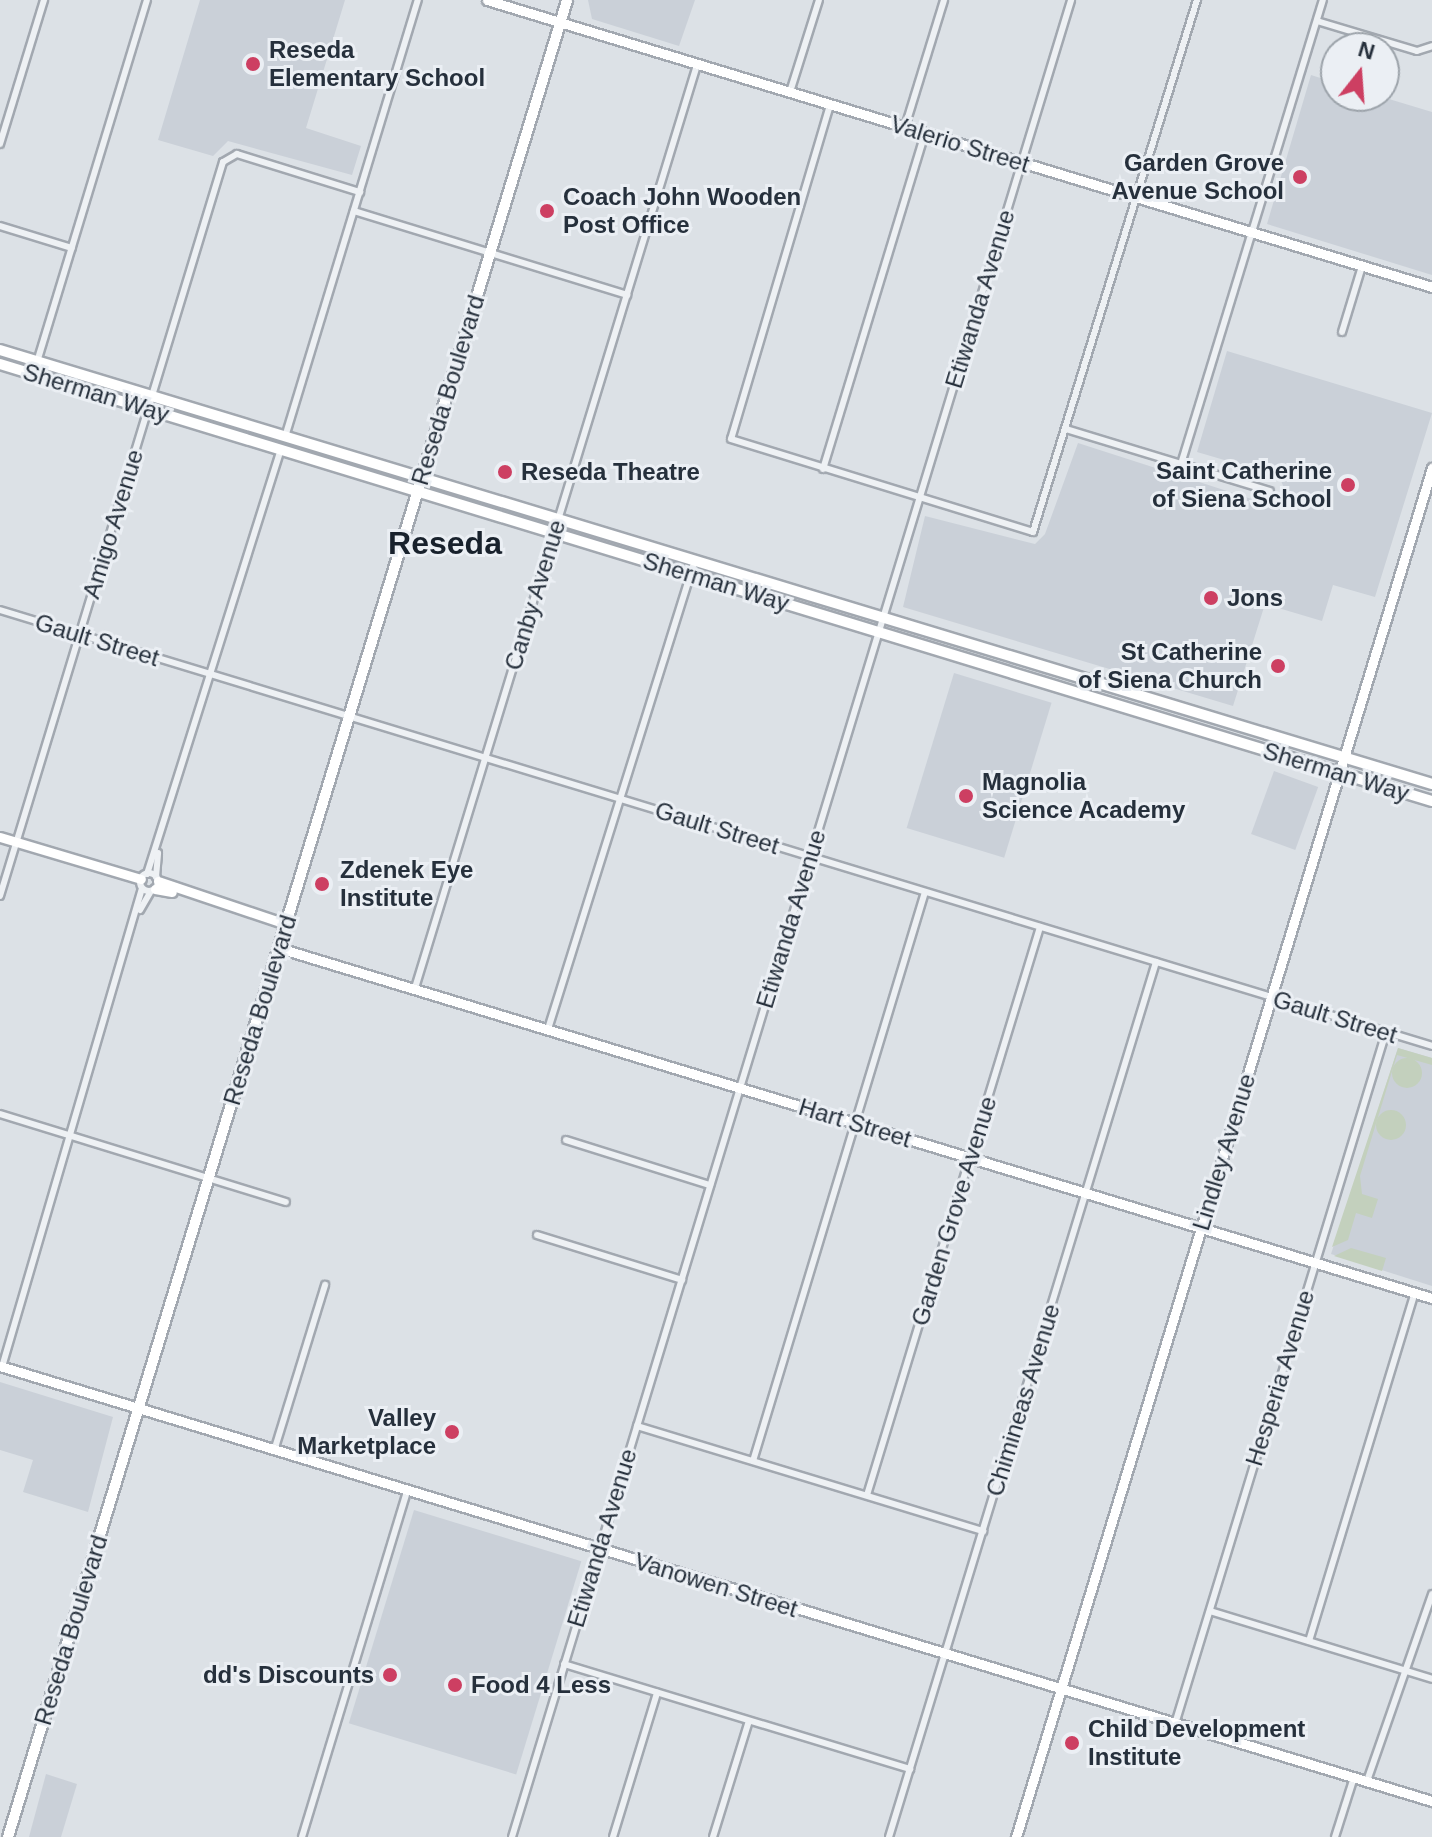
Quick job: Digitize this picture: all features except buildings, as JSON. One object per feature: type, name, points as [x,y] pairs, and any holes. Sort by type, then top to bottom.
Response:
[{"type":"main road","name":"Valerio Street","points":[[487,0],[1432,287]]},
{"type":"main road","name":"Reseda Boulevard","points":[[8,1837],[567,0]]},
{"type":"main road","name":"Sherman Way","points":[[0,350],[1432,784]]},
{"type":"main road","name":"Sherman Way","points":[[0,364],[1432,801]]},
{"type":"main road","points":[[281,449],[285,437]]},
{"type":"main road","name":"Lindley Avenue","points":[[1016,1837],[1432,468]]},
{"type":"main road","points":[[0,837],[143,880]]},
{"type":"main road","points":[[155,884],[286,924]]},
{"type":"main road","name":"Hart Street","points":[[279,948],[1432,1298]]},
{"type":"main road","name":"Vanowen Street","points":[[1,1367],[1432,1801]]},
{"type":"street","points":[[0,144],[44,0]]},
{"type":"street","points":[[33,373],[147,0]]},
{"type":"street","points":[[285,437],[418,0]]},
{"type":"street","points":[[790,93],[819,0]]},
{"type":"street","points":[[905,127],[944,0]]},
{"type":"street","name":"Etiwanda Avenue","points":[[512,1837],[1071,0]]},
{"type":"street","points":[[830,105],[731,439],[1033,532],[1197,0]]},
{"type":"street","points":[[1181,464],[1323,0]]},
{"type":"street","points":[[1317,21],[1430,49]]},
{"type":"street","name":"Canby Avenue","points":[[415,988],[697,65]]},
{"type":"street","points":[[823,469],[925,133]]},
{"type":"street","name":"Amigo Avenue","points":[[0,896],[223,162],[232,155],[360,192]]},
{"type":"street","points":[[354,211],[627,295]]},
{"type":"street","points":[[0,226],[72,248]]},
{"type":"street","points":[[1342,332],[1362,266]]},
{"type":"street","points":[[1066,429],[1270,491]]},
{"type":"street","points":[[140,910],[155,884],[158,853],[281,449]]},
{"type":"street","points":[[548,1029],[688,573],[695,561]]},
{"type":"street","name":"Gault Street","points":[[0,610],[1432,1046]]},
{"type":"street","points":[[1,1367],[140,910],[143,880],[158,853]]},
{"type":"street","points":[[143,880],[155,884]]},
{"type":"street","points":[[143,880],[155,884]]},
{"type":"street","points":[[753,1461],[925,892]]},
{"type":"street","name":"Garden Grove Avenue","points":[[867,1495],[1040,927]]},
{"type":"street","name":"Chimineas Avenue","points":[[889,1837],[1156,962]]},
{"type":"street","name":"Hesperia Avenue","points":[[1175,1724],[1386,1032]]},
{"type":"street","points":[[0,1114],[286,1202]]},
{"type":"street","points":[[566,1140],[710,1185]]},
{"type":"street","points":[[537,1235],[682,1280]]},
{"type":"street","points":[[274,1451],[325,1285]]},
{"type":"street","points":[[1309,1641],[1415,1293]]},
{"type":"street","points":[[637,1426],[983,1531]]},
{"type":"street","points":[[302,1837],[407,1491]]},
{"type":"street","points":[[1367,1781],[1409,1672],[1432,1594]]},
{"type":"street","points":[[1210,1611],[1432,1679]]},
{"type":"street","points":[[564,1664],[910,1769]]},
{"type":"street","points":[[613,1837],[657,1693]]},
{"type":"street","points":[[713,1837],[749,1721]]},
{"type":"street","points":[[1335,1837],[1354,1777]]},
{"type":"shaded area","name":"Reseda Elementary School","points":[[200,0],[345,0],[306,128],[361,146],[352,175],[228,141],[213,156],[158,140]]},
{"type":"shaded area","points":[[588,0],[695,0],[679,46],[592,19]]},
{"type":"shaded area","points":[[1311,75],[1320,78],[1320,112],[1400,112],[1400,102],[1432,112],[1432,275],[1267,224]]},
{"type":"shaded area","points":[[1227,351],[1432,413],[1375,597],[1333,585],[1322,621],[1265,604],[1233,706],[903,607],[925,516],[1035,544],[1045,534],[1078,443],[1277,507],[1287,495],[1279,476],[1197,452]]},
{"type":"shaded area","name":"Magnolia Science Academy","points":[[954,673],[1052,703],[1004,858],[907,828]]},
{"type":"shaded area","points":[[1274,771],[1318,787],[1295,850],[1251,834]]},
{"type":"shaded area","points":[[1398,1048],[1432,1058],[1432,1286],[1331,1254]]},
{"type":"shaded area","points":[[0,1382],[113,1417],[88,1512],[23,1492],[33,1460],[0,1450]]},
{"type":"shaded area","points":[[414,1510],[581,1561],[516,1774],[349,1723]]},
{"type":"shaded area","points":[[46,1774],[77,1784],[61,1837],[29,1837]]},
{"type":"green space","points":[[1398,1048],[1432,1058],[1432,1065],[1397,1055],[1360,1176],[1362,1194],[1378,1199],[1372,1218],[1356,1213],[1348,1240],[1332,1247]]},
{"type":"green space","points":[[1407,1058],[1413,1059],[1421,1067],[1421,1079],[1413,1087],[1407,1088],[1401,1087],[1393,1079],[1392,1073],[1393,1067],[1401,1059]]},
{"type":"green space","points":[[1391,1110],[1397,1111],[1405,1119],[1405,1131],[1397,1139],[1391,1140],[1385,1139],[1377,1131],[1376,1125],[1377,1119],[1385,1111]]},
{"type":"green space","points":[[1351,1248],[1386,1258],[1382,1271],[1334,1256]]},
{"type":"place","name":"Reseda Elementary School","points":[[253,64]]},
{"type":"place","name":"Garden Grove Avenue School","points":[[1300,177]]},
{"type":"place","name":"Coach John Wooden Post Office","points":[[547,211]]},
{"type":"place","name":"Reseda Theatre","points":[[505,472]]},
{"type":"place","name":"Saint Catherine of Siena School","points":[[1348,485]]},
{"type":"place","name":"Jons","points":[[1211,598]]},
{"type":"place","name":"St Catherine of Siena Church","points":[[1278,666]]},
{"type":"place","name":"Magnolia Science Academy","points":[[966,796]]},
{"type":"place","name":"Zdenek Eye Institute","points":[[322,884]]},
{"type":"place","name":"Valley Marketplace","points":[[452,1432]]},
{"type":"place","name":"dd's Discounts","points":[[390,1675]]},
{"type":"place","name":"Food 4 Less","points":[[455,1685]]},
{"type":"place","name":"Child Development Institute","points":[[1072,1743]]},
{"type":"district","name":"Reseda","points":[[445,543]]}]
